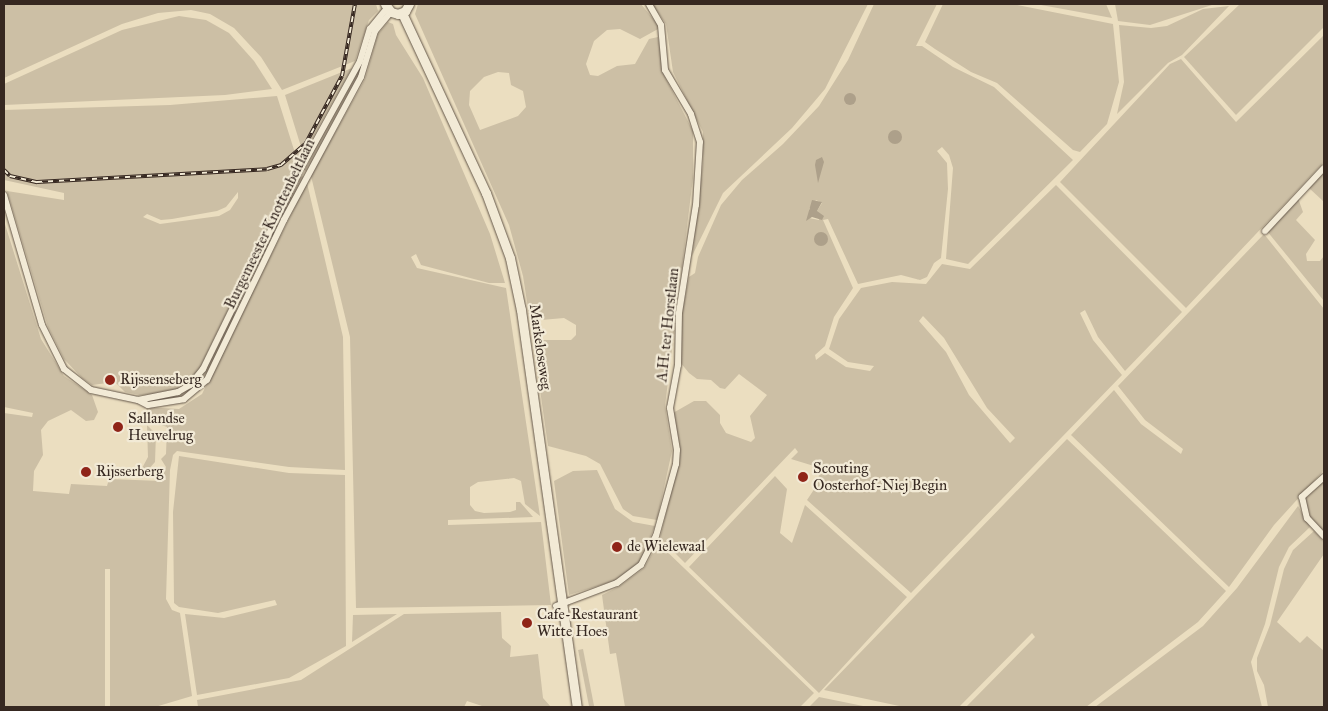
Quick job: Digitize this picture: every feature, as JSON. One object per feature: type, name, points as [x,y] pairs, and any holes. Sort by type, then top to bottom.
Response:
[{"type":"main road","points":[[388,8],[402,13],[408,4]]},
{"type":"main road","name":"Markeloseweg","points":[[402,13],[486,194],[510,258],[523,320],[559,605],[578,707]]},
{"type":"street","name":"A.H. ter Horstlaan","points":[[559,605],[617,583],[641,564],[656,536],[676,464],[677,450],[670,408],[678,365],[679,313],[696,205],[700,142],[691,114],[665,70],[661,25],[649,4]]},
{"type":"street","name":"Burgemeester Knottenbeltlaan","points":[[138,400],[178,392],[190,385],[204,369],[301,168],[357,66],[370,29],[388,8]]},
{"type":"street","name":"Burgemeester Knottenbeltlaan","points":[[4,195],[42,325],[64,369],[90,390],[138,400],[148,405],[164,404],[197,390],[207,380],[331,128],[361,77],[375,30],[388,8]]},
{"type":"street","points":[[1265,231],[1324,168]]},
{"type":"street","points":[[232,311],[239,314]]},
{"type":"street","points":[[1324,477],[1302,497],[1308,518],[1324,536]]},
{"type":"shaded area","points":[[4,4],[376,4],[378,11],[369,20],[355,61],[282,90],[261,57],[234,28],[210,14],[191,10],[158,13],[122,24],[4,78]]},
{"type":"shaded area","points":[[418,4],[641,4],[658,25],[658,29],[640,39],[620,29],[607,30],[594,41],[586,64],[590,75],[598,76],[617,66],[635,64],[649,39],[658,37],[664,75],[693,131],[693,178],[665,406],[672,451],[657,520],[633,516],[623,509],[600,464],[586,456],[548,446],[533,340],[571,340],[576,335],[576,325],[564,318],[530,321],[523,276],[509,225],[415,14]],"holes":[[[498,72],[509,73],[511,85],[523,91],[526,107],[518,116],[480,130],[469,105],[470,91],[484,77]]]},
{"type":"shaded area","points":[[652,4],[868,4],[825,89],[792,128],[723,193],[692,256],[703,163],[703,132],[673,72],[666,24]]},
{"type":"shaded area","points":[[874,4],[937,4],[916,46],[922,46],[953,67],[994,87],[1073,160],[968,264],[946,259],[953,168],[949,155],[942,147],[937,151],[947,163],[948,189],[941,258],[934,263],[927,277],[920,280],[901,275],[858,284],[828,219],[823,220],[853,288],[834,317],[825,346],[815,355],[816,360],[825,353],[846,367],[870,371],[874,366],[848,362],[829,349],[839,319],[861,288],[892,282],[926,284],[942,264],[970,269],[1056,185],[1182,312],[1125,371],[1098,337],[1085,310],[1080,313],[1093,340],[1122,375],[911,593],[807,500],[817,485],[819,475],[814,466],[791,459],[798,452],[795,448],[685,563],[660,538],[678,463],[679,449],[673,413],[694,401],[706,401],[720,415],[720,423],[726,433],[751,442],[755,438],[750,416],[767,395],[739,374],[725,389],[720,388],[711,380],[697,379],[680,362],[682,313],[689,277],[695,273],[698,257],[721,205],[742,180],[783,144],[819,106],[848,60]],"holes":[[[816,200],[822,203],[817,211],[819,220],[809,218],[809,209]],[[923,316],[944,338],[987,408],[1015,438],[1010,443],[969,395],[946,352],[919,321]]]},
{"type":"shaded area","points":[[943,4],[1012,4],[1113,24],[1119,82],[1107,124],[1080,152],[1073,150],[997,83],[971,72],[925,42]]},
{"type":"shaded area","points":[[1037,4],[1106,4],[1112,18],[1041,5]]},
{"type":"shaded area","points":[[1115,4],[1215,4],[1150,25],[1118,21]]},
{"type":"shaded area","points":[[1240,4],[1324,4],[1324,27],[1236,115],[1184,57]]},
{"type":"shaded area","points":[[1229,6],[1182,55],[1168,63],[1117,114],[1124,82],[1119,25],[1151,28],[1167,26],[1203,9]]},
{"type":"shaded area","points":[[179,16],[206,20],[229,33],[254,61],[272,89],[225,95],[4,105],[4,84],[122,30]]},
{"type":"shaded area","points":[[388,22],[393,24],[396,35],[423,78],[490,234],[505,283],[489,283],[421,265],[416,254],[411,257],[417,268],[506,288],[540,516],[525,504],[521,481],[514,478],[478,482],[470,487],[470,505],[475,511],[484,513],[510,512],[516,510],[516,502],[520,502],[533,517],[448,520],[448,525],[541,522],[551,605],[356,608],[350,337],[311,176],[365,79],[378,34]]},
{"type":"shaded area","points":[[1324,35],[1324,162],[1186,308],[1060,182],[1170,64],[1181,59],[1236,122]]},
{"type":"shaded area","points":[[364,55],[360,76],[306,172],[303,167]]},
{"type":"shaded area","points":[[352,68],[303,155],[196,376],[184,387],[169,393],[140,395],[125,392],[115,382],[92,385],[82,378],[64,359],[48,327],[7,191],[64,200],[64,193],[4,180],[4,110],[170,105],[277,96],[295,153],[302,150],[285,95]],"holes":[[[238,192],[238,198],[230,210],[219,216],[160,224],[143,217],[147,214],[161,220],[217,211],[226,207]]]},
{"type":"shaded area","points":[[850,93],[856,99],[850,105],[844,99]]},
{"type":"shaded area","points":[[895,130],[900,132],[902,137],[900,142],[895,144],[890,142],[888,137],[890,132]]},
{"type":"shaded area","points":[[822,157],[824,162],[818,183],[815,165],[816,160]]},
{"type":"shaded area","points":[[1324,170],[1324,202],[1308,187]]},
{"type":"shaded area","points":[[299,175],[304,177],[286,220],[282,218]]},
{"type":"shaded area","points":[[307,183],[343,337],[345,470],[289,467],[177,451],[173,455],[170,470],[166,599],[172,610],[180,613],[192,696],[155,707],[110,707],[110,569],[105,569],[105,707],[4,707],[4,413],[32,417],[33,413],[4,407],[4,221],[41,339],[64,376],[92,395],[98,412],[94,420],[86,421],[71,410],[48,421],[41,430],[43,455],[34,471],[33,491],[69,494],[71,484],[107,486],[109,479],[161,481],[166,467],[161,459],[166,454],[167,427],[150,421],[146,407],[179,409],[202,394]]},
{"type":"shaded area","points":[[1298,198],[1303,212],[1296,220],[1315,240],[1306,254],[1307,261],[1320,261],[1324,256],[1324,301],[1267,231]]},
{"type":"shaded area","points":[[812,200],[822,202],[817,211],[824,216],[822,220],[812,217],[806,221]]},
{"type":"shaded area","points":[[277,220],[282,222],[245,312],[241,310]]},
{"type":"shaded area","points":[[821,232],[826,234],[828,239],[826,244],[821,246],[816,244],[814,239],[816,234]]},
{"type":"shaded area","points":[[1264,234],[1324,309],[1324,470],[1274,525],[1229,587],[1071,435],[1114,390],[1141,424],[1181,454],[1183,449],[1145,420],[1118,386]]},
{"type":"shaded area","points":[[232,314],[236,316],[200,386],[182,397],[147,402],[147,398],[189,387]]},
{"type":"shaded area","points":[[147,425],[156,434],[155,462],[147,471],[140,472],[148,457]]},
{"type":"shaded area","points":[[1067,439],[1226,591],[1198,622],[1086,707],[966,707],[1035,637],[1032,633],[959,707],[904,707],[824,690]]},
{"type":"shaded area","points":[[179,456],[289,473],[345,475],[346,646],[289,678],[197,695],[185,614],[224,618],[277,605],[275,600],[218,613],[179,607],[174,603],[173,512]]},
{"type":"shaded area","points":[[597,470],[615,509],[633,522],[655,526],[640,562],[614,581],[569,595],[554,481],[573,471]]},
{"type":"shaded area","points":[[775,476],[787,489],[780,533],[792,543],[805,505],[907,597],[819,693],[689,567]]},
{"type":"shaded area","points":[[1324,481],[1324,532],[1308,515],[1305,499]]},
{"type":"shaded area","points":[[1298,506],[1310,527],[1289,547],[1279,567],[1265,624],[1251,662],[1262,707],[1095,707],[1203,626],[1237,588]]},
{"type":"shaded area","points":[[1314,531],[1324,542],[1324,554],[1277,622],[1300,643],[1307,636],[1324,651],[1324,707],[1268,707],[1264,685],[1257,671],[1257,658],[1270,625],[1284,569],[1293,550]]},
{"type":"shaded area","points":[[658,543],[814,693],[800,707],[625,707],[616,653],[610,654],[602,595],[620,586],[644,568]]},
{"type":"shaded area","points":[[501,612],[502,638],[511,646],[510,657],[538,654],[543,698],[551,707],[485,707],[467,701],[464,707],[198,707],[197,700],[301,680],[404,614]]},
{"type":"shaded area","points":[[397,614],[352,642],[353,615]]},
{"type":"shaded area","points":[[583,649],[594,707],[589,707],[578,650]]},
{"type":"shaded area","points":[[819,697],[868,707],[809,707]]},
{"type":"railway","points":[[4,170],[10,176],[37,182],[267,169],[281,165],[306,143],[342,76],[355,4]]},
{"type":"place","name":"Rijssenseberg","points":[[110,380]]},
{"type":"place","name":"Sallandse Heuvelrug","points":[[118,427]]},
{"type":"place","name":"Rijsserberg","points":[[86,472]]},
{"type":"place","name":"Scouting Oosterhof-Niej Begin","points":[[803,477]]},
{"type":"place","name":"de Wielewaal","points":[[617,547]]},
{"type":"place","name":"Cafe-Restaurant Witte Hoes","points":[[527,623]]}]
